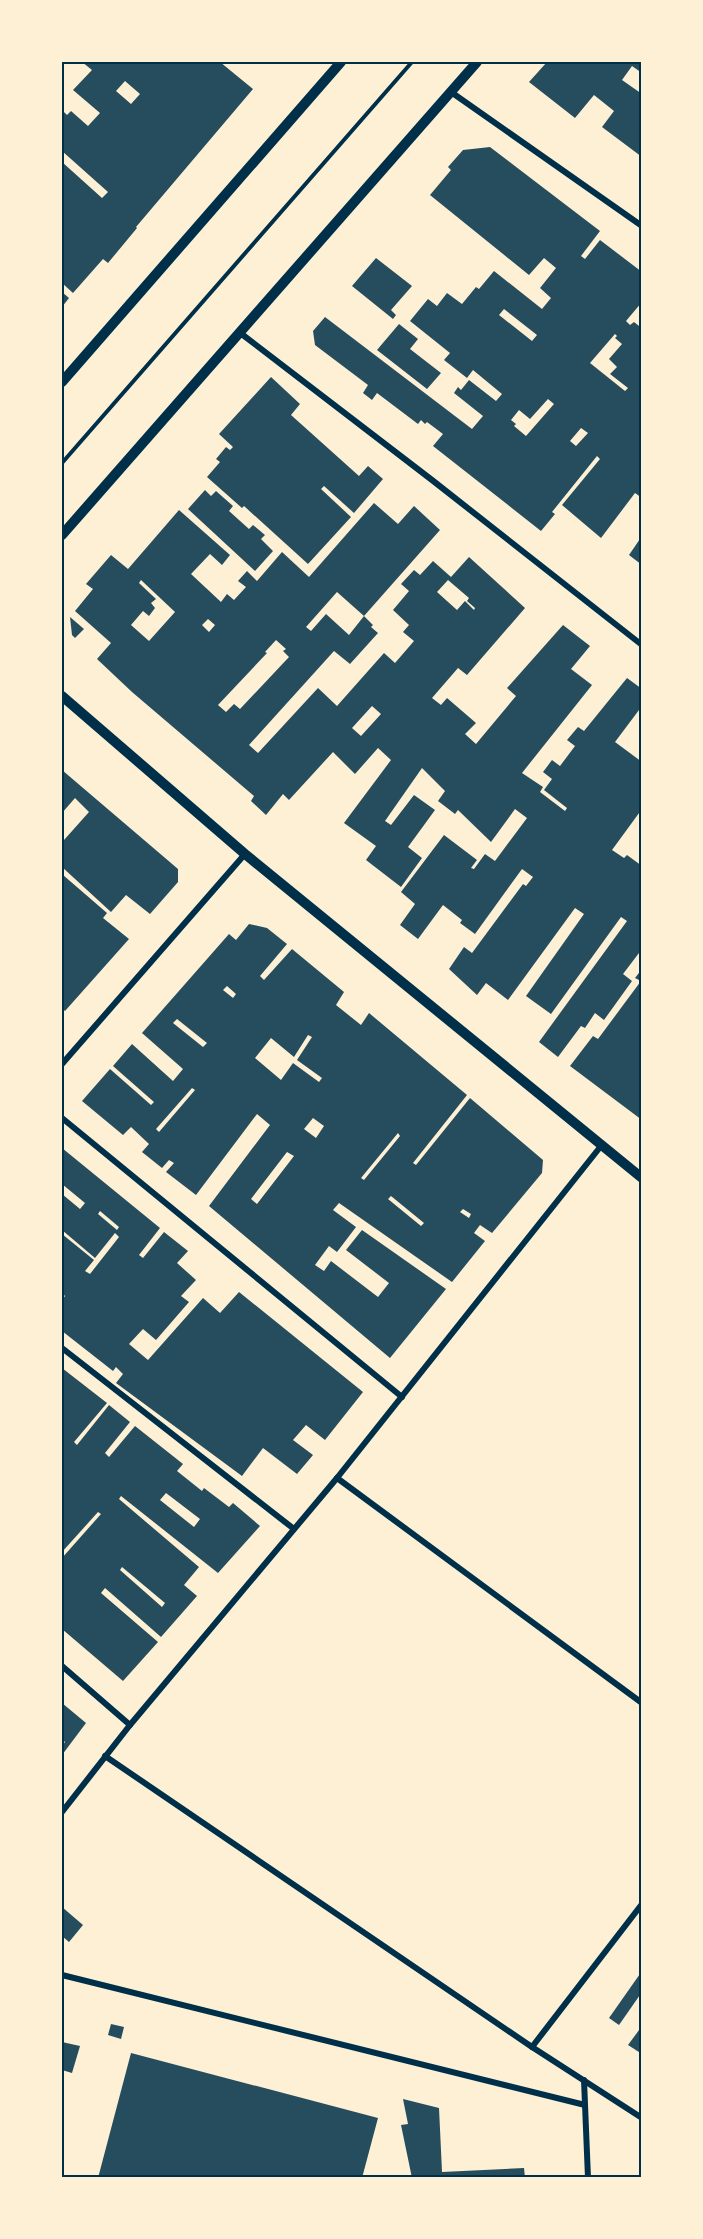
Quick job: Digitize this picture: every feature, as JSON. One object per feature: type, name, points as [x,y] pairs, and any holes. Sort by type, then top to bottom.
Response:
[{"type":"street","points":[[62,382],[341,62]]},
{"type":"street","points":[[62,535],[477,62]]},
{"type":"street","points":[[451,92],[642,226]]},
{"type":"street","points":[[239,332],[642,645]]},
{"type":"street","points":[[62,696],[245,854],[642,1178]]},
{"type":"street","points":[[62,1064],[245,854]]},
{"type":"street","points":[[62,1118],[402,1397]]},
{"type":"street","points":[[62,1812],[130,1725],[337,1478],[601,1146]]},
{"type":"street","points":[[62,1348],[294,1529]]},
{"type":"street","points":[[337,1478],[642,1703]]},
{"type":"street","points":[[62,1666],[130,1725]]},
{"type":"street","points":[[105,1756],[532,2047],[642,2118]]},
{"type":"street","points":[[532,2047],[642,1905]]},
{"type":"street","points":[[62,1975],[585,2105]]},
{"type":"street","points":[[584,2080],[588,2178]]},
{"type":"path","points":[[62,463],[412,62]]},
{"type":"building","points":[[82,62],[220,62],[253,89],[108,263],[103,259],[73,293],[62,283],[62,162],[102,198],[108,192],[62,151],[62,110],[67,115],[71,111],[88,126],[100,113],[73,90],[92,70]],"holes":[[[125,81],[140,94],[131,104],[116,91]]]},
{"type":"building","points":[[547,62],[642,62],[642,73],[632,66],[622,80],[642,94],[642,157],[602,127],[614,111],[594,95],[575,118],[529,82]]},
{"type":"building","points":[[490,147],[600,231],[581,256],[585,259],[600,240],[642,272],[642,302],[626,321],[630,325],[634,322],[639,326],[642,323],[642,498],[635,493],[601,538],[562,505],[600,459],[597,456],[552,512],[555,514],[541,531],[433,446],[443,434],[427,422],[425,424],[421,420],[418,424],[377,393],[372,400],[363,393],[368,385],[315,345],[313,331],[325,317],[472,429],[483,416],[454,393],[458,387],[461,390],[469,380],[496,401],[502,394],[473,370],[467,378],[444,360],[450,353],[410,321],[428,299],[437,306],[447,293],[462,304],[494,271],[542,309],[551,298],[540,288],[556,268],[544,258],[529,275],[430,195],[451,170],[448,167],[463,150]],"holes":[[[504,309],[537,335],[532,341],[499,315]],[[615,334],[617,336],[615,338],[622,344],[609,359],[617,367],[610,374],[628,388],[625,391],[590,363]],[[548,399],[554,404],[526,436],[514,426],[516,424],[511,420],[519,410],[530,419]],[[581,428],[588,433],[576,446],[570,441]]]},
{"type":"building","points":[[376,258],[412,286],[391,310],[396,315],[393,319],[352,286]]},
{"type":"building","points":[[62,292],[69,298],[62,307]]},
{"type":"building","points":[[399,324],[418,339],[410,349],[441,373],[427,389],[377,350]]},
{"type":"building","points":[[271,377],[300,404],[291,415],[359,476],[368,466],[383,479],[354,513],[324,486],[321,489],[351,517],[308,564],[244,506],[242,508],[207,477],[220,462],[216,459],[226,447],[230,450],[233,447],[219,434]]},
{"type":"building","points":[[205,490],[211,496],[216,491],[233,506],[229,511],[249,529],[253,525],[265,535],[261,539],[273,551],[255,571],[188,509]]},
{"type":"building","points":[[374,503],[398,524],[414,506],[440,530],[364,616],[378,633],[350,664],[334,651],[249,745],[258,753],[318,688],[337,706],[384,653],[395,663],[414,641],[403,632],[409,625],[393,610],[409,591],[401,584],[414,570],[420,575],[433,561],[451,577],[469,557],[525,608],[467,675],[458,668],[432,698],[441,705],[447,698],[476,723],[465,734],[476,744],[516,696],[507,688],[563,625],[590,646],[571,669],[592,685],[522,773],[543,787],[540,792],[565,811],[567,808],[544,790],[552,779],[543,772],[552,760],[560,766],[575,746],[567,740],[578,727],[584,731],[627,678],[642,689],[642,706],[615,742],[642,762],[642,809],[612,850],[624,858],[627,855],[642,866],[642,949],[623,974],[632,981],[604,1020],[595,1013],[585,1028],[581,1026],[558,1057],[539,1042],[627,921],[621,917],[551,1014],[526,996],[584,914],[575,908],[508,1000],[486,983],[477,995],[449,969],[464,947],[472,953],[523,884],[526,886],[533,877],[522,869],[475,934],[460,923],[462,920],[443,905],[418,939],[400,925],[415,904],[401,892],[444,835],[477,860],[471,868],[474,869],[485,854],[495,861],[527,818],[515,809],[491,842],[458,810],[455,814],[438,801],[445,791],[422,768],[385,821],[391,825],[414,795],[435,810],[408,847],[422,858],[401,887],[366,860],[376,846],[344,823],[391,760],[378,748],[355,774],[333,752],[289,800],[283,794],[266,815],[251,801],[254,796],[132,692],[97,659],[111,643],[75,611],[93,589],[86,584],[111,555],[128,569],[179,510],[230,555],[222,565],[210,554],[191,574],[221,602],[227,594],[234,600],[246,587],[238,581],[247,571],[257,581],[282,552],[309,577]],"holes":[[[141,580],[175,612],[149,641],[131,625],[143,611],[149,616],[155,608],[151,603],[156,599],[139,583]],[[448,580],[469,598],[467,601],[475,608],[474,610],[465,601],[457,610],[437,592]],[[337,592],[364,616],[349,635],[326,614],[311,631],[306,627]],[[208,619],[215,625],[209,632],[202,625]],[[276,640],[286,649],[283,651],[289,657],[240,709],[234,704],[226,712],[218,705],[267,653],[265,652]],[[372,706],[381,714],[361,736],[352,728]]]},
{"type":"building","points":[[642,536],[642,565],[629,555]]},
{"type":"building","points":[[70,617],[84,629],[75,638],[72,635]]},
{"type":"building","points":[[62,770],[178,869],[178,882],[150,914],[126,895],[111,912],[62,867],[62,837],[64,840],[89,812],[75,798],[62,813]]},
{"type":"building","points":[[63,875],[107,913],[103,918],[129,939],[65,1011],[62,1008]]},
{"type":"building","points":[[249,924],[267,928],[287,944],[260,976],[264,980],[292,949],[344,992],[336,1005],[361,1025],[369,1013],[467,1095],[413,1163],[416,1165],[470,1098],[543,1160],[542,1173],[492,1233],[480,1225],[474,1233],[485,1241],[452,1282],[339,1203],[333,1210],[356,1227],[337,1252],[329,1246],[315,1265],[324,1271],[331,1261],[378,1297],[389,1283],[346,1250],[362,1230],[446,1289],[390,1358],[209,1206],[270,1125],[257,1114],[196,1195],[166,1172],[174,1163],[169,1160],[162,1168],[142,1152],[149,1144],[131,1127],[123,1135],[82,1101],[110,1069],[151,1105],[154,1102],[113,1066],[132,1044],[173,1081],[183,1069],[142,1033],[229,934],[236,940]],"holes":[[[227,986],[236,994],[233,998],[223,990]],[[177,1019],[207,1043],[203,1047],[173,1023]],[[308,1035],[312,1037],[297,1060],[322,1078],[319,1082],[293,1063],[281,1080],[255,1058],[271,1038],[294,1057]],[[192,1088],[195,1090],[159,1132],[156,1129]],[[313,1118],[324,1126],[316,1138],[304,1129]],[[398,1133],[400,1136],[364,1180],[361,1178]],[[287,1152],[294,1156],[257,1204],[251,1199]],[[391,1196],[424,1223],[421,1226],[388,1199]],[[463,1209],[471,1214],[469,1218],[460,1212]]]},
{"type":"building","points":[[642,969],[642,1120],[570,1066],[593,1036],[598,1039],[641,981],[635,978]]},
{"type":"building","points":[[62,1148],[160,1228],[139,1255],[143,1258],[164,1232],[188,1251],[177,1263],[196,1280],[181,1296],[189,1302],[156,1340],[143,1329],[129,1344],[148,1360],[203,1298],[220,1313],[239,1292],[363,1392],[325,1440],[306,1425],[293,1440],[313,1455],[297,1474],[263,1448],[242,1476],[116,1383],[123,1374],[116,1367],[113,1371],[62,1331],[62,1300],[65,1296],[62,1293],[62,1234],[94,1260],[85,1271],[90,1274],[119,1237],[115,1233],[95,1258],[62,1230],[62,1194],[80,1209],[85,1203],[62,1184]],"holes":[[[100,1211],[119,1227],[117,1230],[98,1214]]]},
{"type":"building","points":[[62,1368],[107,1403],[74,1442],[77,1445],[109,1405],[130,1422],[105,1453],[109,1457],[135,1426],[183,1464],[177,1471],[202,1491],[204,1488],[229,1507],[233,1503],[260,1526],[218,1573],[121,1496],[119,1499],[199,1567],[184,1585],[197,1596],[161,1637],[105,1588],[101,1593],[158,1642],[123,1681],[62,1629],[62,1558],[101,1514],[98,1512],[62,1552]],"holes":[[[166,1493],[200,1519],[194,1527],[160,1500]],[[122,1567],[165,1603],[162,1607],[120,1570]]]},
{"type":"building","points":[[62,1703],[86,1723],[62,1755],[62,1746],[65,1742],[62,1739]]},
{"type":"building","points":[[62,1907],[83,1925],[69,1942],[62,1936]]},
{"type":"building","points":[[642,1971],[642,1992],[619,2025],[609,2018]]},
{"type":"building","points":[[111,2024],[124,2027],[121,2039],[108,2035]]},
{"type":"building","points":[[642,2026],[642,2054],[628,2045]]},
{"type":"building","points":[[62,2042],[80,2046],[72,2073],[62,2070]]},
{"type":"building","points":[[131,2053],[378,2118],[362,2178],[98,2178]]},
{"type":"building","points":[[403,2099],[439,2108],[442,2172],[524,2168],[525,2178],[412,2178],[401,2125],[408,2124]]}]
